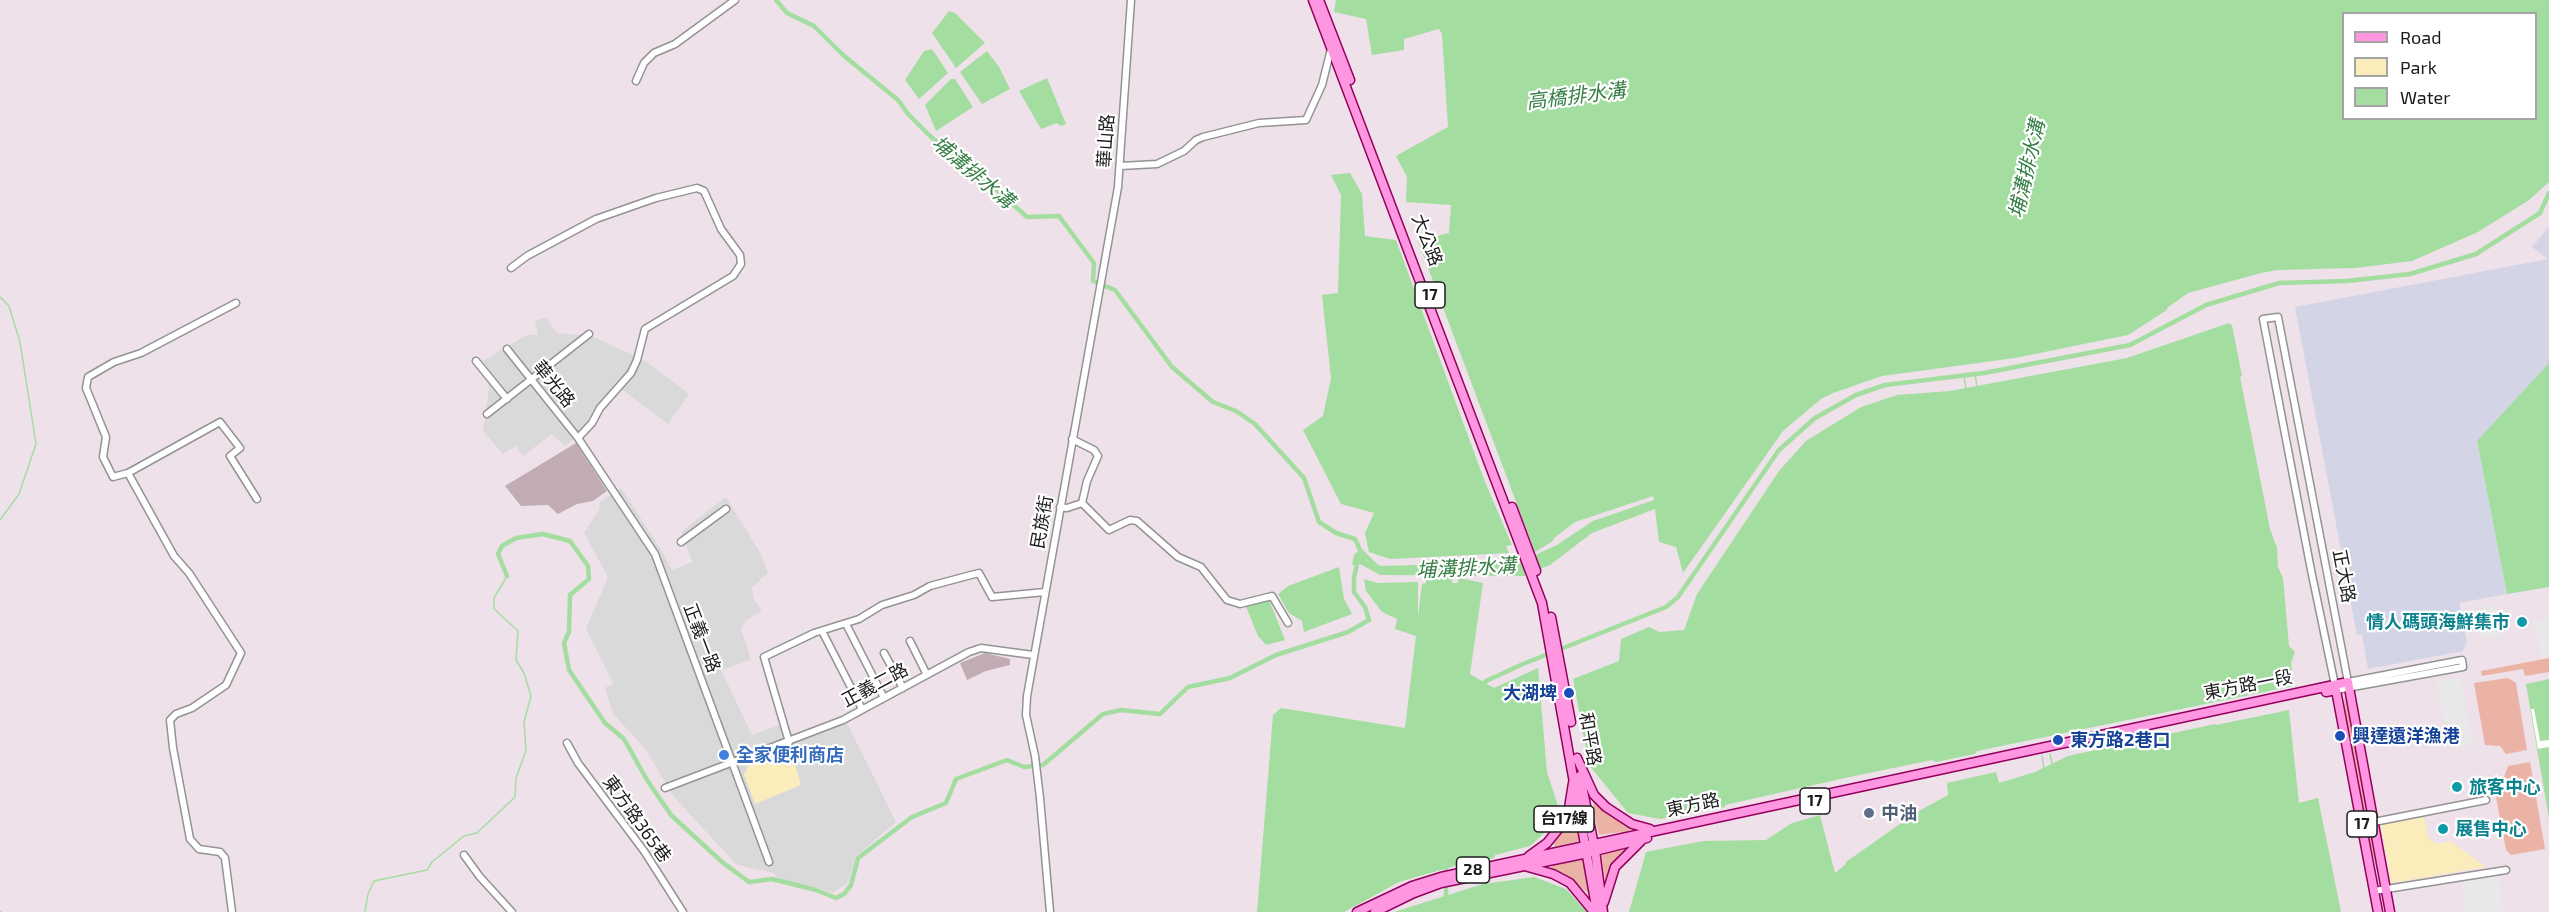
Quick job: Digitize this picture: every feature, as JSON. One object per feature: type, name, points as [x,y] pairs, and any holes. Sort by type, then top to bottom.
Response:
[{"type":"main road","name":"大公路","points":[[1313,0],[1328,32],[1534,574]]},
{"type":"main road","name":"大公路","points":[[1319,0],[1331,49],[1403,231]]},
{"type":"main road","name":"和平路","points":[[1534,574],[1555,652],[1591,848],[1599,911]]},
{"type":"main road","name":"東方路一段","points":[[2042,749],[2348,685]]},
{"type":"main road","name":"正大路","points":[[2348,685],[2390,912]]},
{"type":"main road","name":"正大路","points":[[2336,688],[2378,912]]},
{"type":"main road","name":"東方路","points":[[1591,848],[1663,829],[2042,749]]},
{"type":"main road","name":"東方路","points":[[1375,912],[1414,893],[1441,884],[1523,863],[2042,749]]},
{"type":"main road","name":"台17線","points":[[1574,758],[1594,795],[1606,807],[1632,824],[1649,829],[1663,829]]},
{"type":"main road","name":"台17線","points":[[1523,863],[1547,843],[1560,827],[1569,808],[1573,787],[1574,758]]},
{"type":"main road","points":[[1523,863],[1570,883],[1599,911],[1615,867],[1629,850],[1644,838]]},
{"type":"main road","name":"東方路","points":[[1358,912],[1429,880],[1523,863]]},
{"type":"street","points":[[636,81],[644,63],[654,52],[675,44],[735,0]]},
{"type":"street","name":"華山路","points":[[1100,292],[1120,166],[1131,0]]},
{"type":"street","points":[[1120,166],[1157,164],[1184,151],[1203,137],[1258,123],[1306,120],[1322,85],[1331,49]]},
{"type":"street","points":[[511,268],[527,256],[596,219],[656,198],[697,189],[704,191],[721,229],[740,255],[740,267],[733,276],[645,329],[638,360],[631,373],[600,408],[592,423],[578,438]]},
{"type":"street","name":"民族街","points":[[1050,912],[1035,756],[1026,715],[1033,655],[1100,292]]},
{"type":"street","points":[[236,303],[147,350],[114,362],[87,377],[87,392],[106,437],[103,457],[113,477],[128,473],[220,422],[240,448],[230,456],[257,499]]},
{"type":"street","name":"正大路","points":[[2336,688],[2263,319],[2278,317],[2348,685]]},
{"type":"street","points":[[487,414],[589,334]]},
{"type":"street","name":"華光路","points":[[507,349],[578,438]]},
{"type":"street","points":[[476,362],[507,399]]},
{"type":"street","name":"正義一路","points":[[578,438],[655,554],[769,862]]},
{"type":"street","points":[[1072,439],[1094,450],[1098,456],[1087,481],[1082,504]]},
{"type":"street","points":[[128,473],[174,556],[189,573],[241,653],[226,685],[192,708],[176,714],[170,720],[190,839],[199,849],[220,852],[225,858],[232,912]]},
{"type":"street","points":[[1060,507],[1068,508],[1082,504]]},
{"type":"street","points":[[1082,504],[1108,530],[1130,520],[1137,521],[1178,557],[1201,567],[1227,600],[1240,604],[1272,596],[1288,623]]},
{"type":"street","points":[[681,542],[726,509]]},
{"type":"street","points":[[2311,570],[2326,567]]},
{"type":"street","points":[[789,742],[764,657],[822,631],[846,624],[882,605],[914,595],[930,586],[971,574],[979,573],[992,597],[1045,592]]},
{"type":"street","points":[[846,624],[884,698]]},
{"type":"street","points":[[822,631],[862,709]]},
{"type":"street","points":[[910,641],[927,675]]},
{"type":"street","name":"正義二路","points":[[665,788],[789,742],[862,709],[981,648],[1033,655]]},
{"type":"street","points":[[884,653],[903,688]]},
{"type":"street","name":"東方路一段","points":[[2348,685],[2462,664]]},
{"type":"street","name":"東方路365巷","points":[[567,743],[578,763],[644,851],[683,912]]},
{"type":"street","points":[[2374,822],[2486,800]]},
{"type":"street","points":[[464,855],[480,877],[512,912]]},
{"type":"street","points":[[2374,891],[2506,870]]},
{"type":"shaded area","points":[[2549,227],[2549,363],[2477,442],[2507,594],[2459,603],[2467,642],[2463,651],[2368,669],[2362,634],[2357,635],[2295,307],[2548,259],[2532,247]]},
{"type":"shaded area","points":[[546,317],[557,333],[592,336],[645,361],[689,394],[668,424],[621,389],[585,430],[565,446],[552,434],[523,456],[516,446],[503,454],[483,431],[489,371],[483,361],[527,335],[538,335],[535,321]]},
{"type":"shaded area","points":[[576,443],[607,491],[593,501],[577,504],[558,514],[548,505],[521,506],[505,486]]},
{"type":"shaded area","points":[[621,488],[672,570],[692,562],[681,532],[726,497],[761,554],[768,573],[752,587],[754,599],[762,611],[746,620],[741,629],[751,660],[721,670],[752,735],[785,723],[791,741],[846,721],[896,822],[856,856],[848,883],[832,893],[779,879],[774,873],[737,865],[674,797],[644,747],[613,714],[605,688],[613,683],[586,629],[608,577],[584,533],[599,510],[600,502]]},
{"type":"shaded area","points":[[2497,605],[2502,635],[2482,639],[2476,611],[2484,610],[2483,607]]},
{"type":"shaded area","points":[[2549,619],[2549,654],[2541,656],[2535,621]]},
{"type":"shaded area","points":[[985,653],[1010,659],[1010,665],[986,671],[967,680],[960,663]]},
{"type":"shaded area","points":[[2549,658],[2549,672],[2525,676],[2523,669],[2482,676],[2481,671]]},
{"type":"shaded area","points":[[2460,676],[2473,745],[2449,749],[2436,681]]},
{"type":"shaded area","points":[[2508,678],[2516,683],[2527,750],[2506,754],[2500,746],[2485,745],[2474,683]]},
{"type":"shaded area","points":[[2344,696],[2353,724],[2383,884],[2381,885],[2345,722]]},
{"type":"shaded area","points":[[2530,762],[2545,849],[2511,855],[2506,850],[2494,786],[2504,777],[2508,766]]},
{"type":"shaded area","points":[[1594,799],[1629,827],[1629,831],[1599,835],[1593,811]]},
{"type":"shaded area","points":[[1578,807],[1584,840],[1555,847],[1553,841],[1567,824],[1574,808]]},
{"type":"shaded area","points":[[1623,847],[1625,849],[1607,881],[1605,880],[1601,852]]},
{"type":"shaded area","points":[[1587,859],[1593,897],[1571,879],[1551,870],[1552,865]]},
{"type":"shaded area","points":[[2495,875],[2498,878],[2504,912],[2466,912],[2462,880]]},
{"type":"green space","points":[[790,746],[801,785],[755,804],[744,774],[750,764]]},
{"type":"green space","points":[[2424,817],[2428,837],[2436,844],[2450,841],[2486,867],[2391,883],[2381,825]]},
{"type":"water","name":"高橋排水溝","points":[[1336,0],[2549,0],[2549,182],[2529,200],[2478,232],[2412,261],[2355,268],[2277,270],[2261,273],[2188,293],[2167,310],[2128,335],[2015,358],[1882,376],[1833,393],[1821,399],[1783,431],[1683,573],[1676,547],[1659,542],[1655,509],[1592,533],[1550,565],[1524,576],[1380,575],[1360,564],[1352,565],[1354,555],[1360,549],[1367,561],[1381,566],[1520,562],[1557,545],[1593,521],[1654,500],[1653,496],[1575,522],[1553,541],[1535,552],[1418,241],[1449,233],[1451,205],[1406,202],[1407,177],[1396,156],[1448,127],[1442,34],[1439,29],[1404,39],[1404,50],[1372,55],[1366,19],[1334,12]]},
{"type":"water","points":[[949,11],[955,13],[985,43],[956,68],[932,33]]},
{"type":"water","points":[[932,49],[948,73],[919,99],[905,80],[924,51]]},
{"type":"water","points":[[987,51],[999,67],[1010,89],[982,104],[960,72]]},
{"type":"water","points":[[1047,78],[1066,124],[1061,126],[1057,123],[1041,129],[1019,91]]},
{"type":"water","points":[[951,79],[955,79],[973,107],[936,131],[925,105]]},
{"type":"water","points":[[1350,173],[1362,194],[1365,236],[1396,240],[1485,482],[1512,545],[1506,546],[1509,553],[1390,559],[1369,552],[1365,533],[1374,513],[1341,504],[1303,430],[1323,416],[1331,378],[1322,295],[1338,293],[1341,195],[1331,175]]},
{"type":"water","points":[[2229,323],[2232,325],[2270,529],[2277,548],[2278,567],[2283,578],[2289,646],[2295,652],[2291,663],[2293,686],[1977,751],[1975,754],[1936,762],[1932,760],[1845,778],[1725,805],[1725,807],[1660,819],[1628,813],[1589,765],[1573,679],[1619,661],[1621,639],[1649,627],[1659,632],[1684,630],[1697,594],[1779,471],[1806,441],[1861,407],[1897,395],[1950,391],[2127,358]]},
{"type":"water","points":[[2549,363],[2549,587],[2507,594],[2477,441]]},
{"type":"water","points":[[1339,567],[1344,599],[1352,614],[1304,632],[1302,621],[1289,613],[1278,594],[1288,586]]},
{"type":"water","points":[[1453,577],[1452,583],[1458,583],[1459,578],[1483,583],[1470,674],[1494,688],[1538,668],[1547,772],[1560,812],[1551,827],[1530,846],[1495,855],[1494,858],[1465,863],[1399,882],[1344,912],[1257,912],[1273,715],[1281,708],[1405,728],[1416,636],[1395,629],[1397,619],[1382,612],[1366,591],[1364,579],[1377,583],[1418,582],[1418,617],[1422,584],[1426,583],[1426,580]]},
{"type":"water","points":[[1269,600],[1285,640],[1266,645],[1258,636],[1245,604]]},
{"type":"water","points":[[2549,679],[2549,819],[2526,684]]},
{"type":"water","points":[[2289,710],[2299,803],[2318,798],[2341,912],[1629,912],[1646,852],[1703,841],[1766,840],[1792,823],[1820,815],[1835,873],[1846,862],[1917,812],[1948,795],[1947,783],[1996,772],[1999,783],[2035,772],[2068,756]]},
{"type":"water","points":[[1534,877],[1566,889],[1587,912],[1394,912],[1483,884]]},
{"type":"pier","points":[[2531,709],[2534,709],[2540,741],[2549,740],[2549,747],[2538,749]]},
{"type":"waterway","name":"埔溝排水溝","points":[[776,0],[787,13],[814,26],[843,55],[898,100],[908,114],[931,137],[987,181],[1027,217],[1059,216],[1094,263],[1093,281],[1115,290],[1172,367],[1213,402],[1236,411],[1255,424],[1304,478],[1319,522],[1336,533],[1355,539],[1360,550],[1378,568]]},
{"type":"waterway","points":[[1482,686],[1486,681],[1523,664],[1666,607],[1678,597],[1779,450],[1815,418],[1856,395],[1885,385],[1984,373],[2130,345],[2206,305],[2279,283],[2347,281],[2410,274],[2476,254],[2540,213],[2549,193]]},
{"type":"waterway","points":[[0,297],[9,306],[20,342],[36,444],[19,494],[0,520]]},
{"type":"waterway","points":[[1975,374],[1977,387]]},
{"type":"waterway","points":[[1964,376],[1966,389]]},
{"type":"waterway","points":[[507,576],[498,554],[502,546],[516,538],[543,534],[570,541],[588,566],[589,579],[570,595],[569,632],[564,643],[569,670],[605,723],[624,739],[647,780],[671,815],[722,862],[749,882],[772,879],[816,890],[836,898],[844,894],[851,885],[858,858],[912,817],[946,803],[956,779],[1007,760],[1024,767],[1043,765],[1103,714],[1121,710],[1160,714],[1188,687],[1230,678],[1276,655],[1348,632],[1369,620],[1365,607],[1354,592],[1358,559]]},
{"type":"waterway","points":[[365,912],[368,894],[374,881],[427,870],[432,862],[464,836],[477,833],[515,797],[516,778],[526,751],[524,722],[531,696],[524,673],[516,660],[518,631],[494,609],[494,598],[507,576]]},
{"type":"waterway","points":[[2050,754],[2052,764]]},
{"type":"waterway","points":[[2042,756],[2044,769]]},
{"type":"waterway","points":[[1446,864],[1446,912]]},
{"type":"place","name":"情人碼頭海鮮集市","points":[[2522,622]]},
{"type":"place","name":"大湖埤","points":[[1569,693]]},
{"type":"place","name":"興達遠洋漁港","points":[[2340,736]]},
{"type":"place","name":"東方路2巷口","points":[[2058,740]]},
{"type":"place","name":"全家便利商店","points":[[724,755]]},
{"type":"place","name":"旅客中心","points":[[2457,787]]},
{"type":"place","name":"中油","points":[[1869,813]]},
{"type":"place","name":"展售中心","points":[[2443,829]]}]
